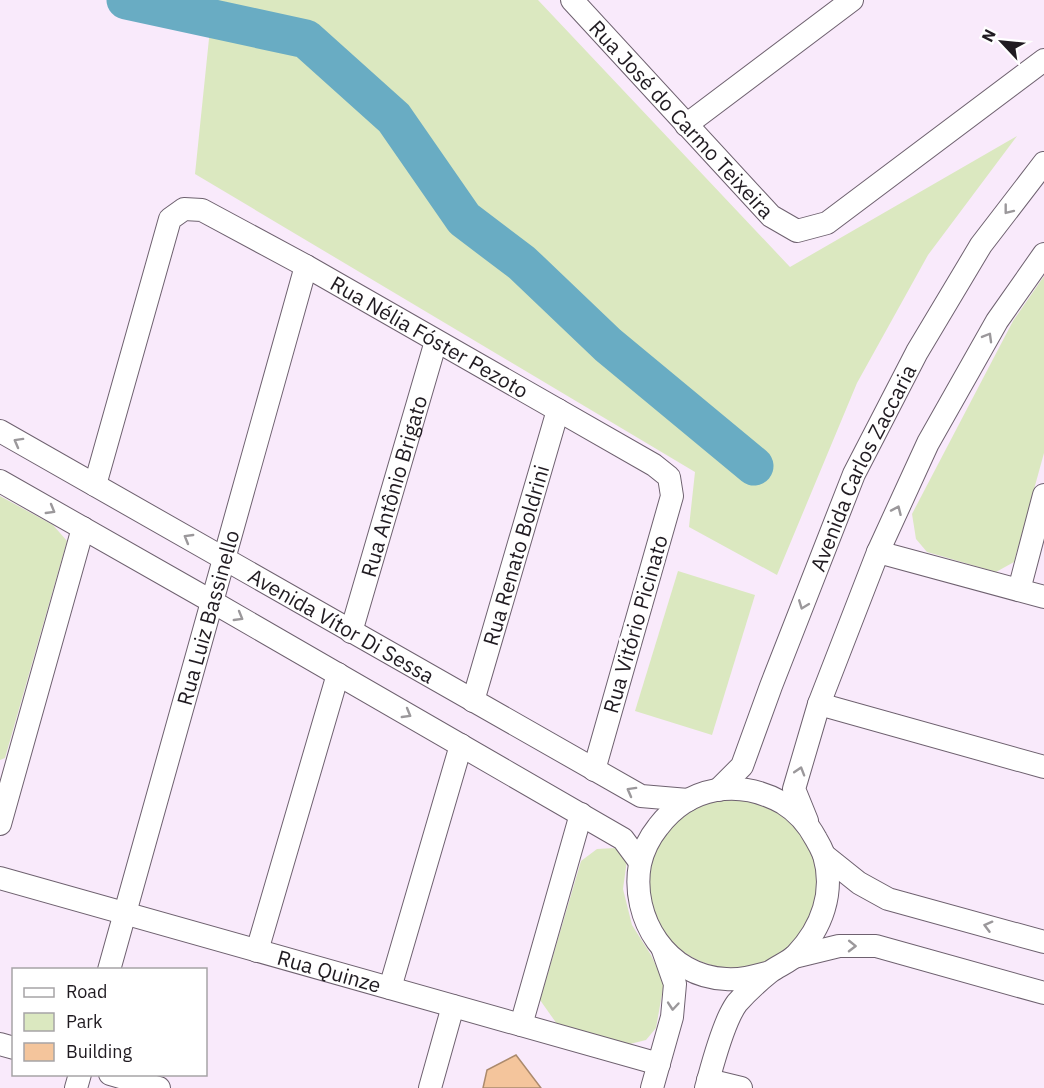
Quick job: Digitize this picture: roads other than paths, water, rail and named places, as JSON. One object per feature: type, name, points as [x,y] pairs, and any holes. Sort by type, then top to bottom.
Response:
[{"type":"street","points":[[686,124],[852,0]]},
{"type":"street","name":"Rua José do Carmo Teixeira","points":[[582,3],[686,124],[771,216],[797,231],[827,223],[1044,60]]},
{"type":"street","name":"Avenida Carlos Zaccaria","points":[[718,790],[742,765],[854,474],[917,352],[981,245],[1044,163]]},
{"type":"street","name":"Rua Nélia Fóster Pezoto","points":[[95,485],[170,219],[184,209],[202,210],[306,266],[654,465],[669,477]]},
{"type":"street","points":[[795,957],[813,936],[825,910],[829,882],[824,855],[794,789],[819,704],[878,552],[928,442],[997,321],[1044,254]]},
{"type":"street","name":"Rua Luiz Bassinello","points":[[109,968],[306,266]]},
{"type":"street","name":"Rua Antônio Brigato","points":[[351,632],[436,341]]},
{"type":"street","name":"Rua Renato Boldrini","points":[[473,701],[558,410]]},
{"type":"street","name":"Avenida Vítor Di Sessa","points":[[0,431],[641,796],[688,800]]},
{"type":"street","name":"Rua Vitório Picinato","points":[[594,770],[672,496],[669,477]]},
{"type":"street","name":"Avenida Vítor Di Sessa","points":[[0,481],[623,839],[640,862]]},
{"type":"street","points":[[1018,590],[1044,495]]},
{"type":"street","points":[[1,814],[83,528]]},
{"type":"street","points":[[878,552],[1044,597]]},
{"type":"street","points":[[257,951],[338,674]]},
{"type":"street","points":[[819,704],[1044,767]]},
{"type":"street","points":[[390,988],[461,745]]},
{"type":"street","points":[[652,1088],[672,1017],[675,984],[663,949],[646,923],[638,893],[640,862],[650,837],[666,816],[688,800],[718,790],[744,789],[768,795],[790,808],[809,825]]},
{"type":"street","points":[[521,1025],[581,814]]},
{"type":"street","points":[[824,855],[859,883],[888,899],[1044,942]]},
{"type":"street","name":"Rua Quinze","points":[[0,878],[659,1064]]},
{"type":"street","points":[[741,1088],[707,1084],[721,1033],[736,1004],[770,972],[795,957],[839,946],[876,946],[1044,993]]},
{"type":"street","points":[[663,949],[680,964],[702,975],[724,980],[748,978],[770,972]]},
{"type":"street","points":[[430,1088],[453,1006]]},
{"type":"street","points":[[117,1076],[159,1088]]},
{"type":"waterway","points":[[126,0],[306,39],[394,118],[464,219],[522,263],[608,345],[754,466]]}]
